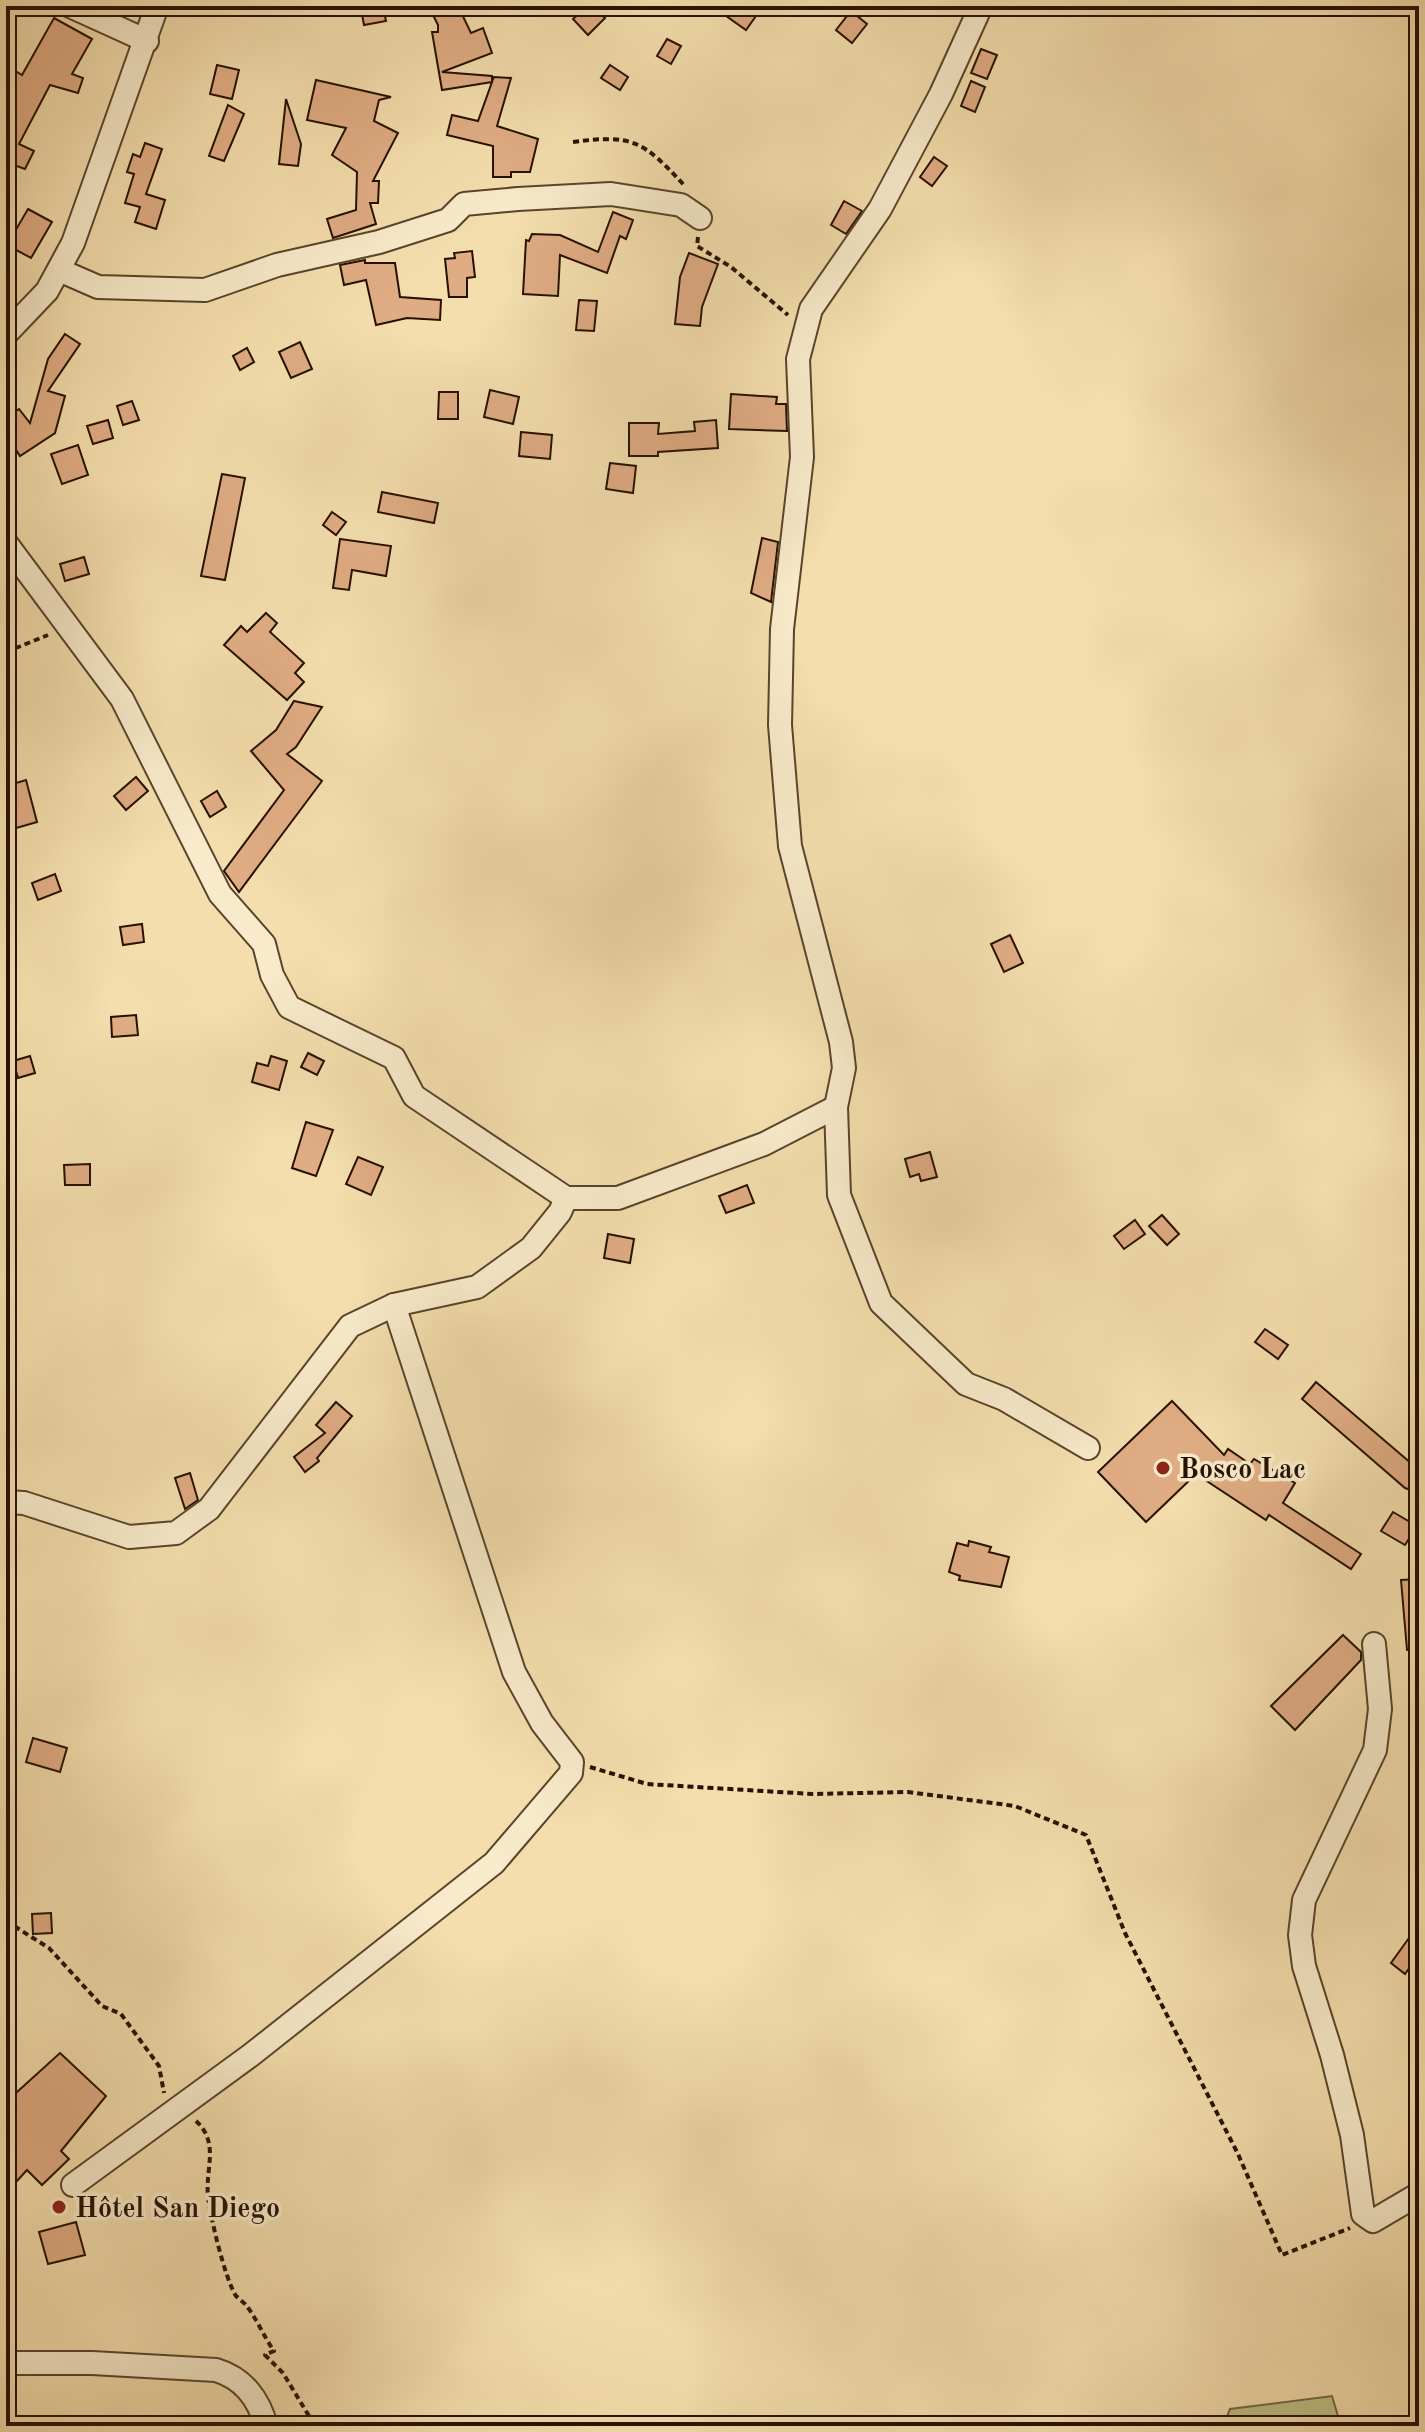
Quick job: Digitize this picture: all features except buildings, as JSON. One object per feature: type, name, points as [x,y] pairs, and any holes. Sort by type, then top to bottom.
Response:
[{"type":"street","points":[[70,6],[147,41]]},
{"type":"street","points":[[6,334],[47,291],[73,243],[157,6]]},
{"type":"street","points":[[981,6],[941,94],[880,209],[811,309],[798,359],[802,457],[782,629],[780,725],[790,846],[841,1042],[844,1068],[836,1107],[839,1195],[881,1303],[966,1384],[1004,1399],[1088,1448]]},
{"type":"street","points":[[59,270],[98,287],[205,290],[277,265],[379,242],[448,220],[464,204],[518,199],[611,194],[681,205],[700,218]]},
{"type":"street","points":[[6,543],[122,699],[220,894],[264,944],[272,975],[289,1007],[394,1058],[414,1096],[566,1198],[618,1198],[764,1144],[836,1107]]},
{"type":"street","points":[[6,1502],[24,1503],[129,1537],[176,1533],[209,1509],[350,1326],[394,1305],[477,1287],[531,1248],[560,1212],[566,1198]]},
{"type":"street","points":[[73,2185],[251,2055],[494,1863],[571,1773],[572,1762],[542,1723],[514,1672],[394,1305]]},
{"type":"street","points":[[1374,1644],[1380,1709],[1375,1750],[1304,1900],[1300,1935],[1304,1966],[1332,2055],[1352,2135],[1359,2197],[1367,2220],[1373,2221],[1419,2194]]},
{"type":"street","points":[[6,2363],[92,2363],[216,2370],[235,2376],[249,2390],[266,2426]]},
{"type":"path","points":[[6,652],[70,626]]},
{"type":"path","points":[[572,1762],[647,1784],[812,1794],[908,1792],[1015,1806],[1086,1835],[1125,1933],[1238,2154],[1282,2255],[1367,2220]]},
{"type":"path","points":[[6,1921],[49,1948],[102,2006],[121,2014],[159,2066],[166,2102],[199,2123],[207,2135],[212,2157],[208,2196],[213,2211],[214,2233],[236,2296],[247,2306],[274,2351],[265,2355],[283,2373],[315,2426]]},
{"type":"green space","points":[[1332,2396],[1341,2426],[1223,2426],[1230,2409]]},
{"type":"place","name":"Bosco Lac","points":[[1163,1468]]},
{"type":"place","name":"Hôtel San Diego","points":[[59,2207]]}]
